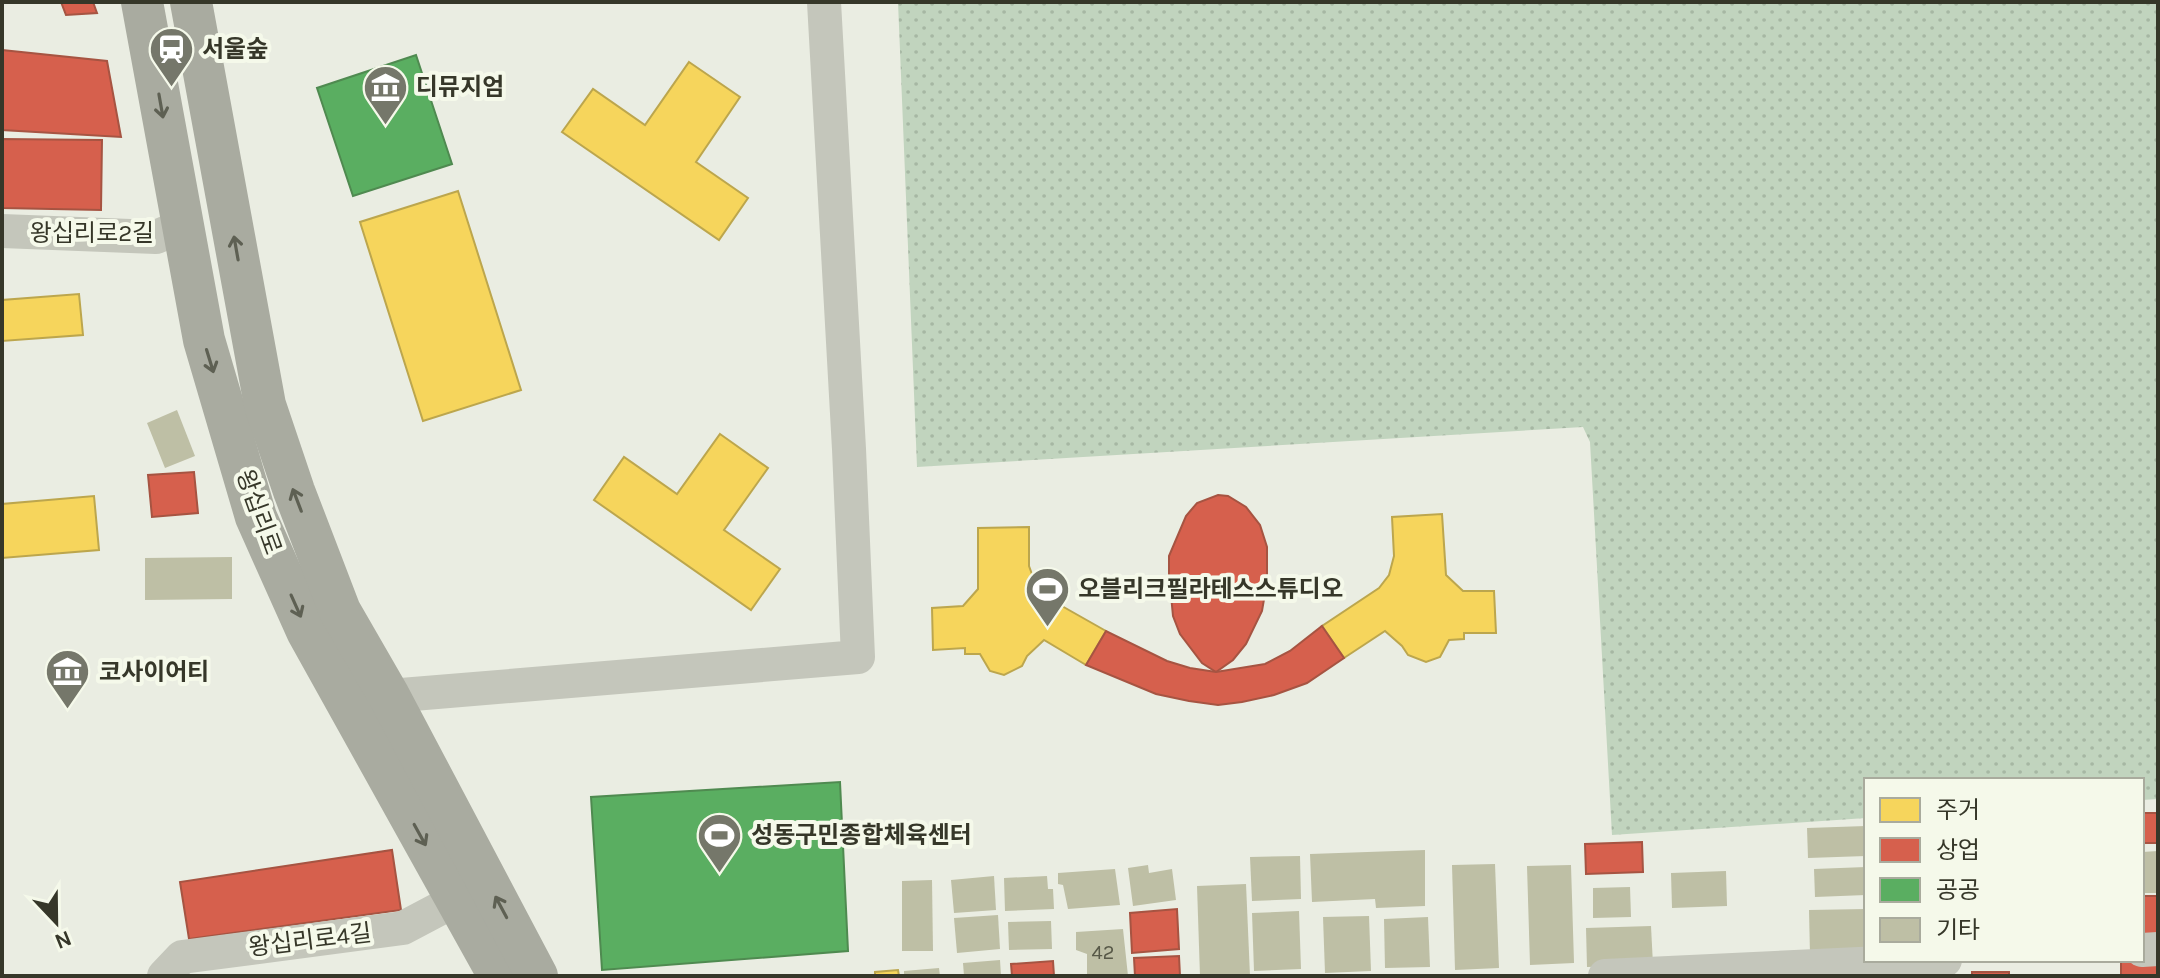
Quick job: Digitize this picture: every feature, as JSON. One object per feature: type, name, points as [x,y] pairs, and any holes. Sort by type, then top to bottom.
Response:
[{"type":"main road","name":"왕십리로","points":[[142,2],[204,340],[256,517],[307,631],[499,976]]},
{"type":"main road","name":"왕십리로","points":[[191,2],[265,405],[294,491],[340,611],[389,696],[537,976]]},
{"type":"street","points":[[353,714],[389,696],[858,657],[849,433],[824,2]]},
{"type":"street","name":"왕십리로2길","points":[[2,231],[156,237],[182,226]]},
{"type":"street","name":"왕십리로4길","points":[[164,976],[182,957],[403,928],[456,900]]},
{"type":"street","points":[[1605,976],[1902,962]]},
{"type":"green space","points":[[898,2],[2158,2],[2158,799],[2144,800],[2144,778],[1864,778],[1864,818],[1612,835],[1590,442],[1583,427],[917,467]]},
{"type":"building: 주거","points":[[689,62],[740,97],[696,162],[748,198],[719,240],[562,132],[593,89],[645,125]]},
{"type":"building: 주거","points":[[458,191],[521,390],[423,421],[360,222]]},
{"type":"building: 주거","points":[[79,294],[83,335],[2,341],[2,300]]},
{"type":"building: 주거","points":[[720,434],[768,468],[724,530],[780,569],[751,610],[594,500],[624,457],[677,494]]},
{"type":"building: 주거","points":[[94,496],[99,550],[2,558],[2,504]]},
{"type":"building: 주거","points":[[1442,514],[1446,575],[1463,591],[1494,591],[1496,633],[1464,633],[1464,639],[1449,640],[1440,657],[1426,662],[1408,655],[1385,631],[1344,658],[1322,626],[1379,588],[1389,575],[1394,556],[1392,517]]},
{"type":"building: 주거","points":[[1029,527],[1029,566],[1036,585],[1046,597],[1106,631],[1086,665],[1044,640],[1027,656],[1022,666],[1004,675],[990,671],[980,654],[965,654],[965,648],[933,650],[932,608],[963,606],[978,589],[978,528]]},
{"type":"building: 주거","points":[[898,970],[899,976],[875,976],[875,972]]},
{"type":"building: 상업","points":[[61,2],[93,2],[97,13],[66,15]]},
{"type":"building: 상업","points":[[2,50],[107,61],[121,137],[2,130]]},
{"type":"building: 상업","points":[[2,139],[102,140],[101,210],[2,208]]},
{"type":"building: 상업","points":[[194,472],[198,513],[152,517],[148,475]]},
{"type":"building: 상업","points":[[1218,495],[1228,496],[1246,507],[1260,525],[1267,547],[1267,582],[1262,611],[1246,644],[1233,660],[1216,672],[1202,663],[1180,634],[1173,616],[1169,556],[1186,516],[1197,503]]},
{"type":"building: 상업","points":[[1322,626],[1344,658],[1307,683],[1242,702],[1218,705],[1156,694],[1086,665],[1106,631],[1167,661],[1216,672],[1265,664],[1290,651]]},
{"type":"building: 상업","points":[[2144,813],[2158,813],[2158,843],[2144,843]]},
{"type":"building: 상업","points":[[1642,842],[1643,872],[1586,874],[1585,844]]},
{"type":"building: 상업","points":[[392,850],[401,910],[189,939],[180,882]]},
{"type":"building: 상업","points":[[2144,896],[2158,896],[2158,935],[2144,935]]},
{"type":"building: 상업","points":[[1177,909],[1179,949],[1132,953],[1130,913]]},
{"type":"building: 상업","points":[[1179,956],[1180,976],[1135,976],[1134,958]]},
{"type":"building: 상업","points":[[2158,957],[2158,976],[2121,976],[2121,962],[2144,962],[2144,958]]},
{"type":"building: 상업","points":[[1053,961],[1054,976],[1012,976],[1011,964]]},
{"type":"building: 상업","points":[[1972,972],[2009,972],[2009,976],[1972,976]]},
{"type":"building: 공공","name":"디뮤지엄","points":[[416,55],[452,164],[353,196],[317,88]]},
{"type":"building: 공공","name":"성동구민종합체육센터","points":[[840,782],[848,951],[602,970],[591,797]]},
{"type":"building: 기타","points":[[177,410],[195,456],[165,468],[147,423]]},
{"type":"building: 기타","points":[[232,557],[232,599],[145,600],[145,558]]},
{"type":"building: 기타","points":[[1864,826],[1864,856],[1808,858],[1807,828]]},
{"type":"building: 기타","points":[[1425,850],[1425,906],[1376,908],[1375,899],[1312,902],[1310,854]]},
{"type":"building: 기타","points":[[2158,851],[2158,893],[2144,893],[2144,852]]},
{"type":"building: 기타","points":[[1300,856],[1301,899],[1252,901],[1250,857]]},
{"type":"building: 기타","points":[[1495,864],[1499,968],[1455,970],[1452,865]]},
{"type":"building: 기타","points":[[1148,865],[1149,873],[1172,869],[1176,900],[1133,906],[1128,868]]},
{"type":"building: 기타","points":[[1571,865],[1574,963],[1530,965],[1527,866]]},
{"type":"building: 기타","points":[[1864,867],[1864,895],[1815,897],[1814,869]]},
{"type":"building: 기타","points":[[1115,869],[1120,905],[1068,909],[1063,885],[1058,884],[1058,873]]},
{"type":"building: 기타","points":[[1726,871],[1727,906],[1672,908],[1671,873]]},
{"type":"building: 기타","points":[[994,876],[996,910],[954,913],[951,880]]},
{"type":"building: 기타","points":[[1047,876],[1048,889],[1053,889],[1054,909],[1005,911],[1004,878]]},
{"type":"building: 기타","points":[[932,880],[933,951],[902,951],[902,881]]},
{"type":"building: 기타","points":[[1246,884],[1250,976],[1200,976],[1197,886]]},
{"type":"building: 기타","points":[[1630,887],[1631,917],[1593,918],[1593,888]]},
{"type":"building: 기타","points":[[1864,909],[1864,953],[1810,955],[1809,910]]},
{"type":"building: 기타","points":[[1299,911],[1301,969],[1254,971],[1252,913]]},
{"type":"building: 기타","points":[[998,915],[1000,949],[957,953],[954,918]]},
{"type":"building: 기타","points":[[1369,916],[1371,971],[1325,973],[1323,917]]},
{"type":"building: 기타","points":[[1428,917],[1430,967],[1385,968],[1384,919]]},
{"type":"building: 기타","points":[[1051,921],[1052,949],[1009,950],[1008,922]]},
{"type":"building: 기타","points":[[1651,926],[1653,965],[1587,967],[1586,928]]},
{"type":"building: 기타","points":[[1123,929],[1128,976],[1087,976],[1087,954],[1076,950],[1076,932]]},
{"type":"building: 기타","points":[[1000,960],[1001,976],[964,976],[963,963]]},
{"type":"building: 기타","points":[[939,968],[940,976],[904,976],[904,971]]},
{"type":"place","name":"서울숲","points":[[171,88]]},
{"type":"place","name":"디뮤지엄","points":[[385,126]]},
{"type":"place","name":"오블리크필라테스스튜디오","points":[[1047,628]]},
{"type":"place","name":"코사이어티","points":[[68,711]]},
{"type":"place","name":"성동구민종합체육센터","points":[[720,874]]}]
